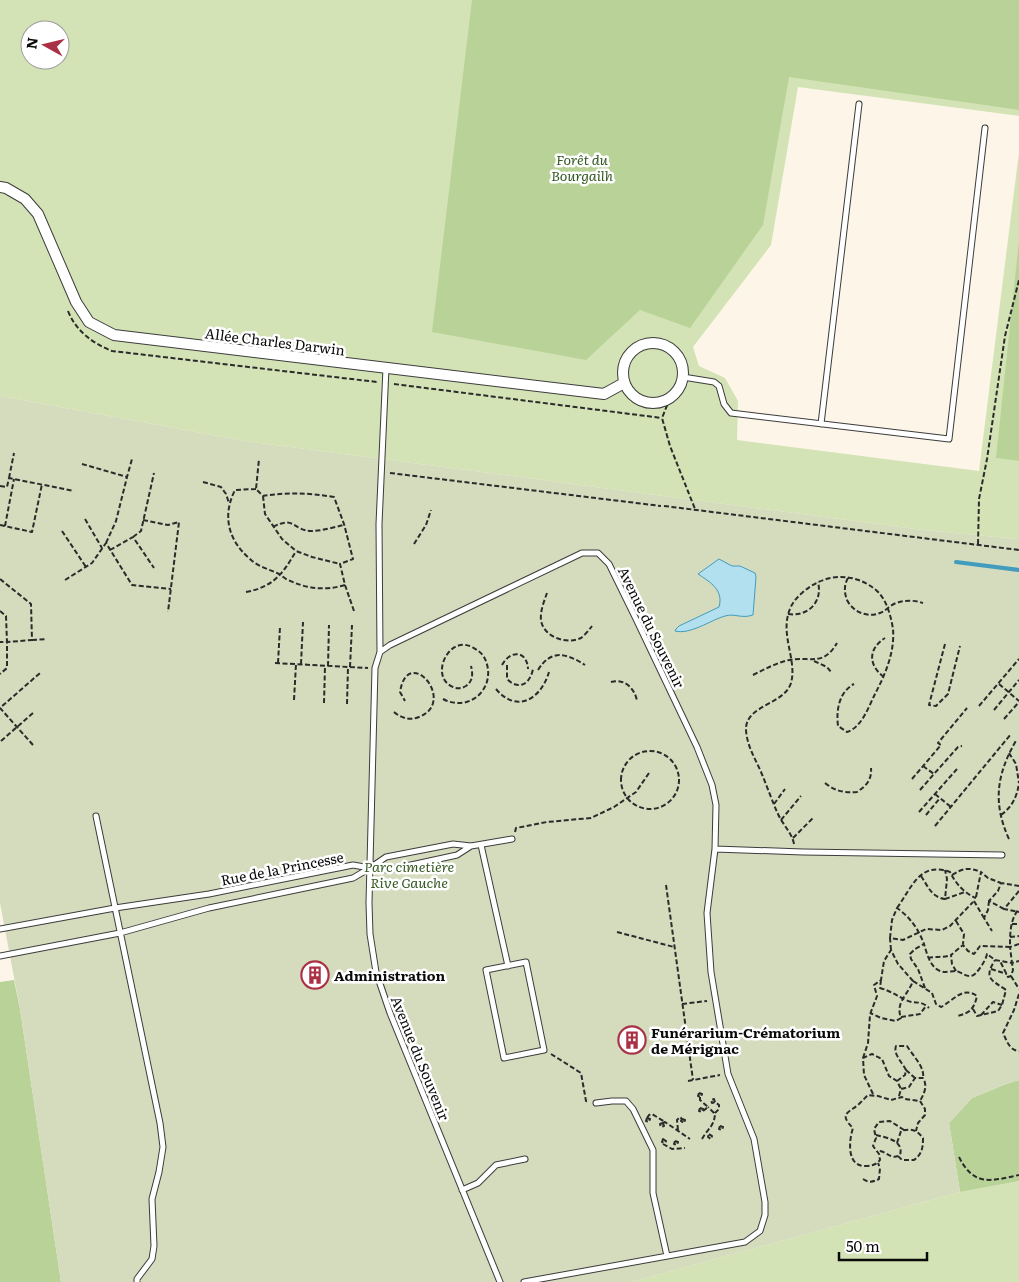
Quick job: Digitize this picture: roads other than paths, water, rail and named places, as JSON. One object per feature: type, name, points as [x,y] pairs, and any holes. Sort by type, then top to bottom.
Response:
[{"type":"street","name":"Allée Charles Darwin","points":[[0,187],[6,188],[25,199],[38,214],[76,302],[89,322],[114,335],[604,394],[624,383]]},
{"type":"street","points":[[653,342],[665,344],[674,350],[681,360],[684,370],[683,377],[678,391],[670,398],[660,403],[650,404],[640,401],[627,389],[624,383],[623,368],[630,353],[643,344],[653,342]]},
{"type":"lane","points":[[821,424],[860,104]]},
{"type":"lane","points":[[683,377],[714,382],[719,386],[724,404],[731,412],[949,439],[984,128]]},
{"type":"lane","points":[[380,652],[380,524],[386,368]]},
{"type":"lane","name":"Avenue du Souvenir","points":[[500,1282],[390,1013],[376,972],[370,934],[375,668],[380,652],[390,645],[582,554],[598,553],[609,564],[698,747],[712,785],[716,805],[715,849],[708,913],[711,972],[728,1074],[754,1139],[765,1202],[763,1223],[760,1231],[745,1242],[524,1282]]},
{"type":"lane","points":[[96,816],[160,1123],[163,1147],[160,1172],[152,1200],[154,1246],[152,1259],[137,1279],[137,1282]]},
{"type":"lane","points":[[370,868],[386,857],[453,844],[471,846],[512,839]]},
{"type":"lane","points":[[481,844],[508,966]]},
{"type":"lane","points":[[370,868],[388,870],[457,855],[471,846]]},
{"type":"lane","points":[[715,849],[1002,855]]},
{"type":"lane","name":"Rue de la Princesse","points":[[0,929],[114,908],[209,894],[353,865],[370,868]]},
{"type":"lane","name":"Rue de la Princesse","points":[[0,956],[120,933],[209,908],[353,878],[370,868]]},
{"type":"lane","points":[[526,962],[544,1050],[504,1058],[486,970],[508,966],[526,962]]},
{"type":"lane","points":[[596,1103],[612,1100],[626,1101],[633,1109],[653,1150],[654,1193],[667,1256]]},
{"type":"lane","points":[[462,1190],[478,1183],[496,1165],[524,1159]]},
{"type":"water","points":[[719,559],[732,566],[740,566],[755,573],[753,615],[729,615],[694,629],[681,632],[675,631],[679,626],[719,607],[720,596],[718,591],[711,583],[698,574]]},
{"type":"waterway","points":[[956,562],[1019,570]]},
{"type":"place","name":"Administration","points":[[315,975]]},
{"type":"place","name":"Funérarium-Crématorium de Mérignac","points":[[632,1040]]},
{"type":"park label","name":"Forêt du Bourgailh","points":[[582,168]]},
{"type":"park label","name":"Parc cimetière Rive Gauche","points":[[409,874]]}]
